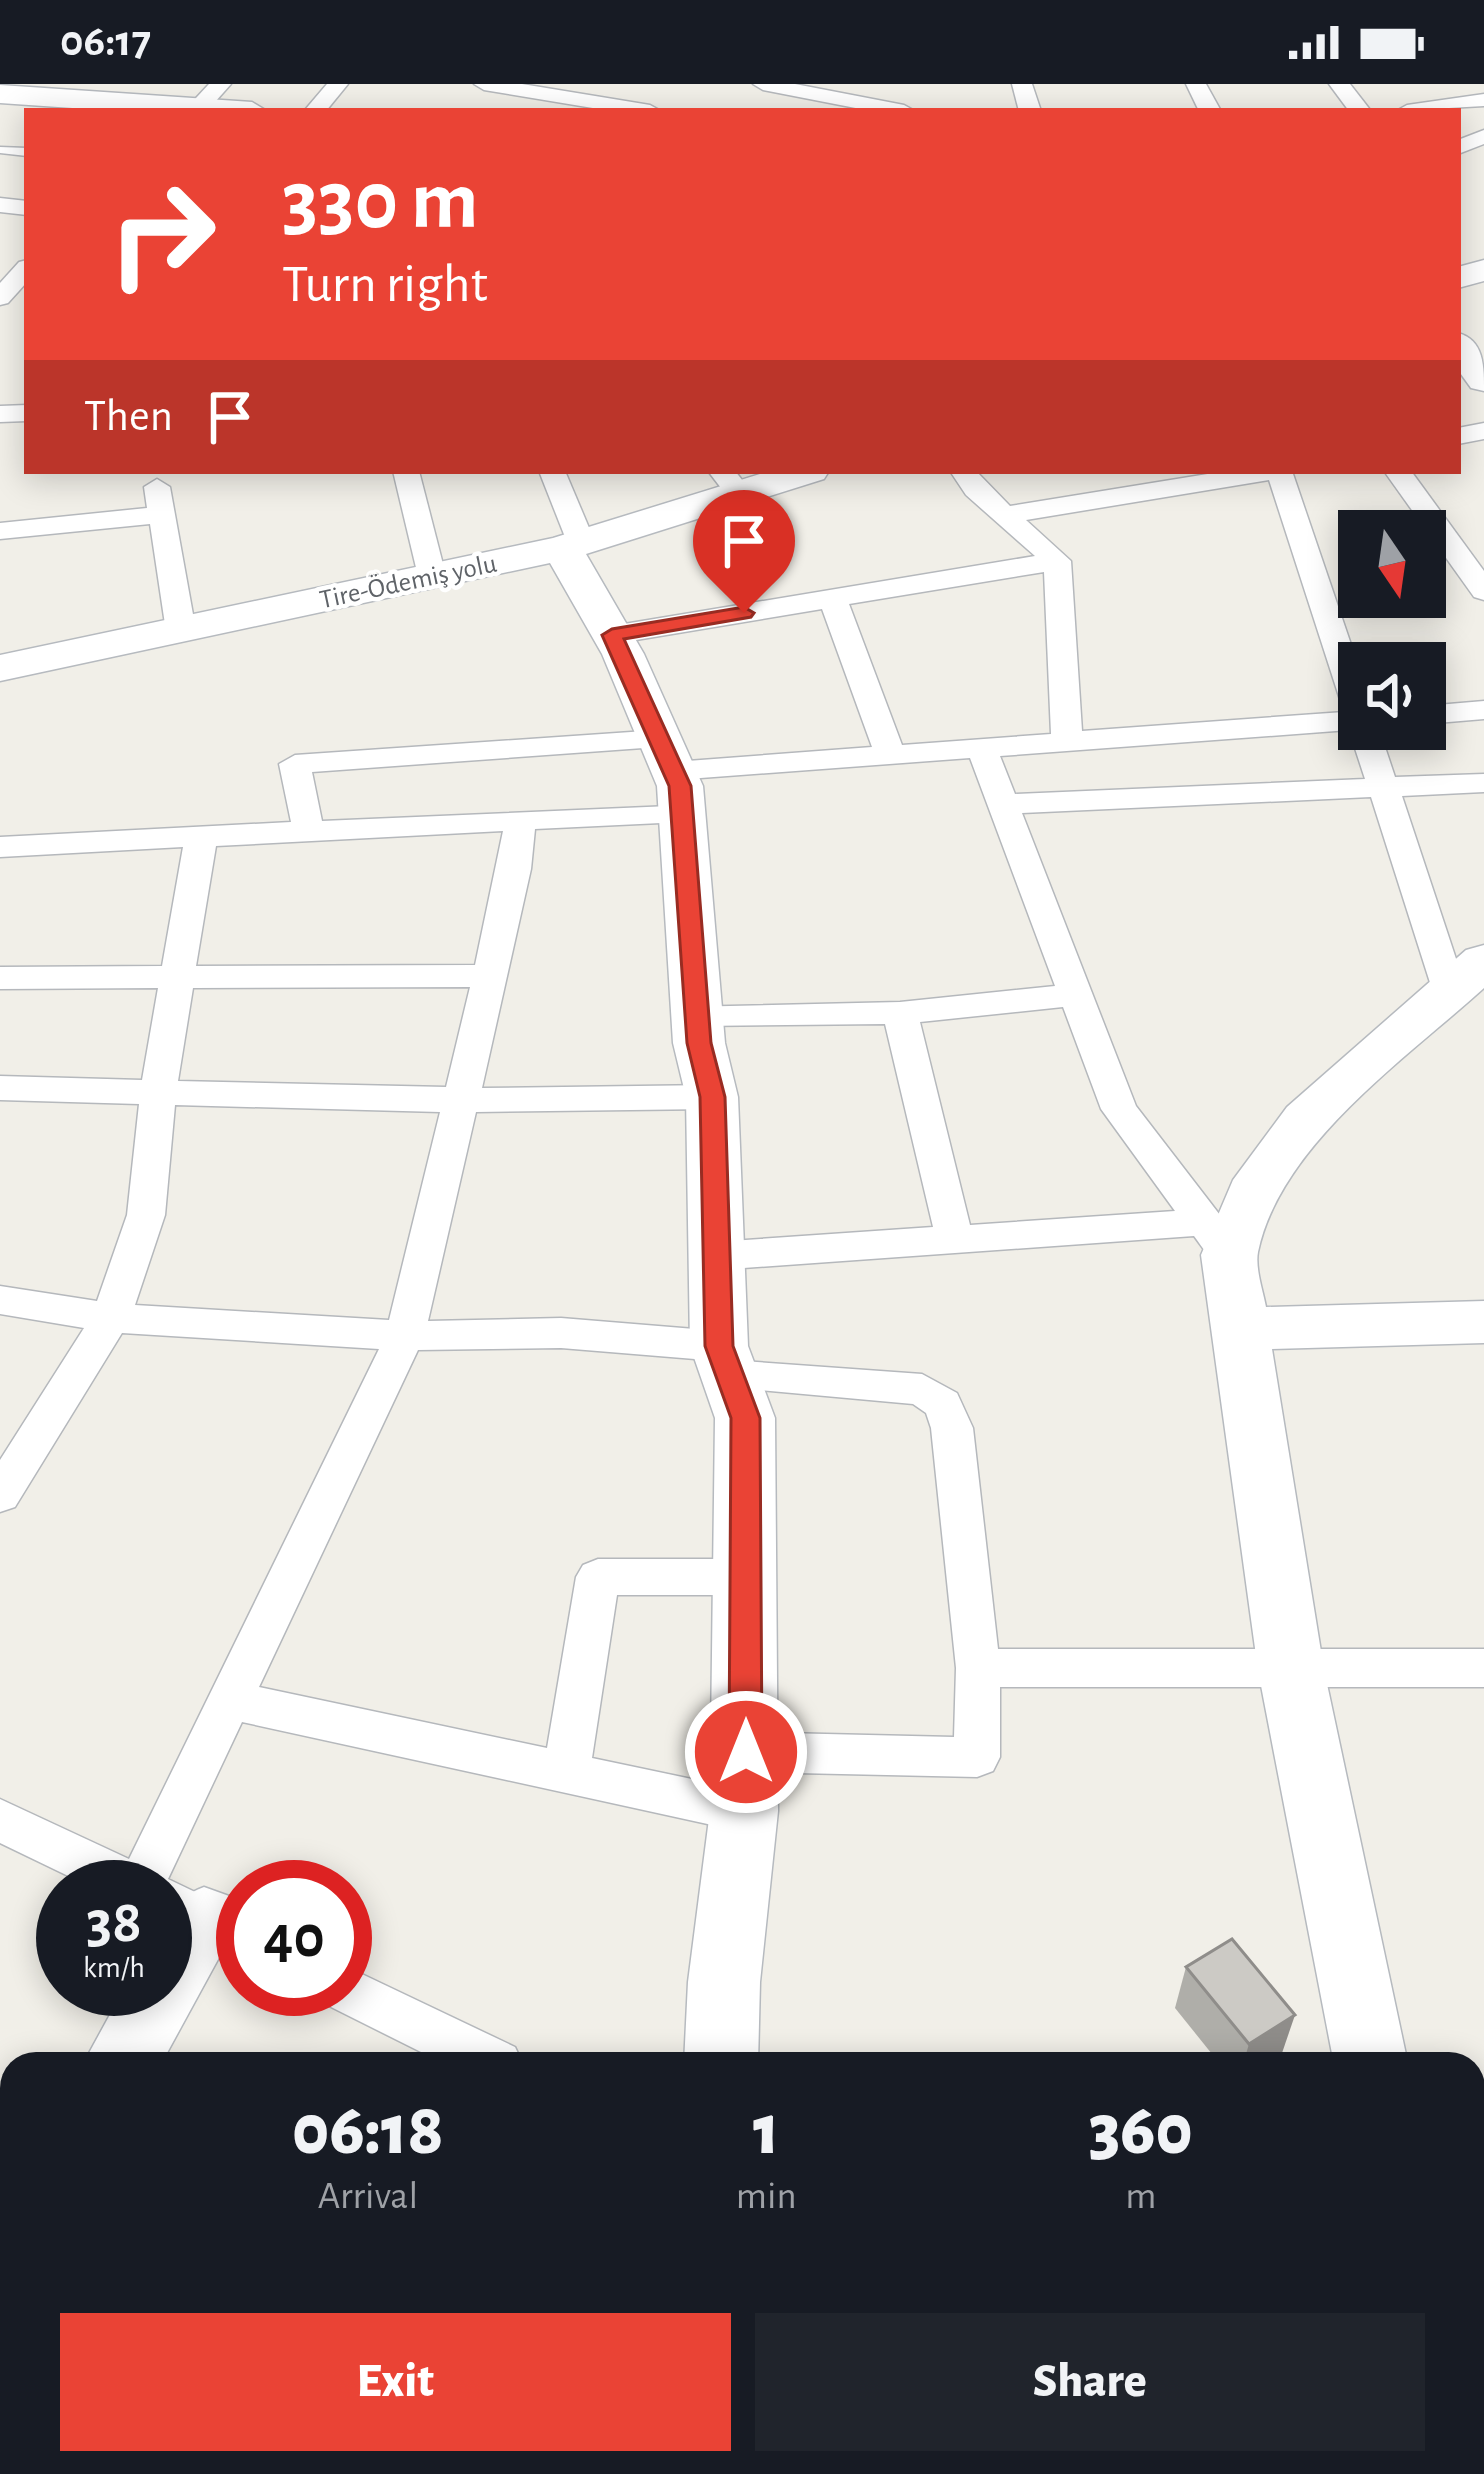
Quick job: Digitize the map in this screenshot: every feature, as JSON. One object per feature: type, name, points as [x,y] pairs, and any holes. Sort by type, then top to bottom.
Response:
[{"type":"street","points":[[318,108],[338,84]]},
{"type":"street","points":[[484,84],[632,108]]},
{"type":"street","points":[[1339,84],[1358,108]]},
{"type":"street","points":[[1466,84],[1484,95]]},
{"type":"street","points":[[757,108],[778,85],[889,108]]},
{"type":"street","points":[[0,94],[206,100],[239,108]]},
{"type":"street","points":[[1422,108],[1484,95]]},
{"type":"street","points":[[407,474],[432,576]]},
{"type":"street","points":[[553,474],[572,545],[672,774],[697,1015],[712,1097],[724,1360],[746,1418],[744,1811],[724,1982],[721,2052]]},
{"type":"street","name":"Tire-Ödemiş yolu","points":[[0,668],[572,545],[731,483],[790,474]]},
{"type":"street","points":[[964,474],[1057,561],[1067,742]]},
{"type":"street","points":[[1110,474],[1128,495]]},
{"type":"street","points":[[1004,515],[1258,474]]},
{"type":"street","points":[[1278,474],[1338,654]]},
{"type":"street","points":[[1399,474],[1484,591]]},
{"type":"street","points":[[0,531],[159,501],[181,631]]},
{"type":"street","points":[[612,635],[1057,561]]},
{"type":"street","points":[[832,598],[890,755]]},
{"type":"street","points":[[1446,713],[1484,710]]},
{"type":"street","points":[[308,830],[295,764],[672,774],[1338,719]]},
{"type":"street","points":[[982,748],[1119,1109],[1217,1238],[1241,1329],[1291,1670],[1368,2052]]},
{"type":"street","points":[[1217,1238],[1306,1120],[1467,976],[1371,750]]},
{"type":"street","points":[[0,847],[520,820],[672,774]]},
{"type":"street","points":[[1003,804],[1484,783]]},
{"type":"street","points":[[153,1860],[406,1336],[515,869],[520,820]]},
{"type":"street","points":[[0,1495],[111,1318],[146,1215],[158,1093],[201,836]]},
{"type":"street","points":[[0,978],[491,976]]},
{"type":"street","points":[[697,1015],[900,1013],[1076,995]]},
{"type":"street","points":[[900,1013],[955,1240]]},
{"type":"street","points":[[0,1088],[462,1100],[712,1097]]},
{"type":"street","points":[[716,1256],[955,1240],[1217,1238]]},
{"type":"street","points":[[0,1300],[111,1318],[406,1336],[561,1333],[922,1390],[943,1404],[952,1428],[978,1668],[977,1757],[746,1752]]},
{"type":"street","points":[[1241,1329],[1484,1322]]},
{"type":"street","points":[[566,1773],[598,1577],[746,1577]]},
{"type":"street","points":[[978,1668],[1484,1668]]},
{"type":"street","points":[[230,1700],[744,1811]]},
{"type":"street","points":[[0,1820],[84,1860]]},
{"type":"street","points":[[372,2002],[472,2052]]},
{"type":"street","points":[[127,2052],[148,2016]]},
{"type":"building","points":[[1232,1939],[1295,2015],[1249,2044],[1186,1967]]},
{"type":"route","points":[[744,613],[612,635],[680,786],[699,1043],[712,1097],[719,1346],[746,1418],[746,1752]]}]
